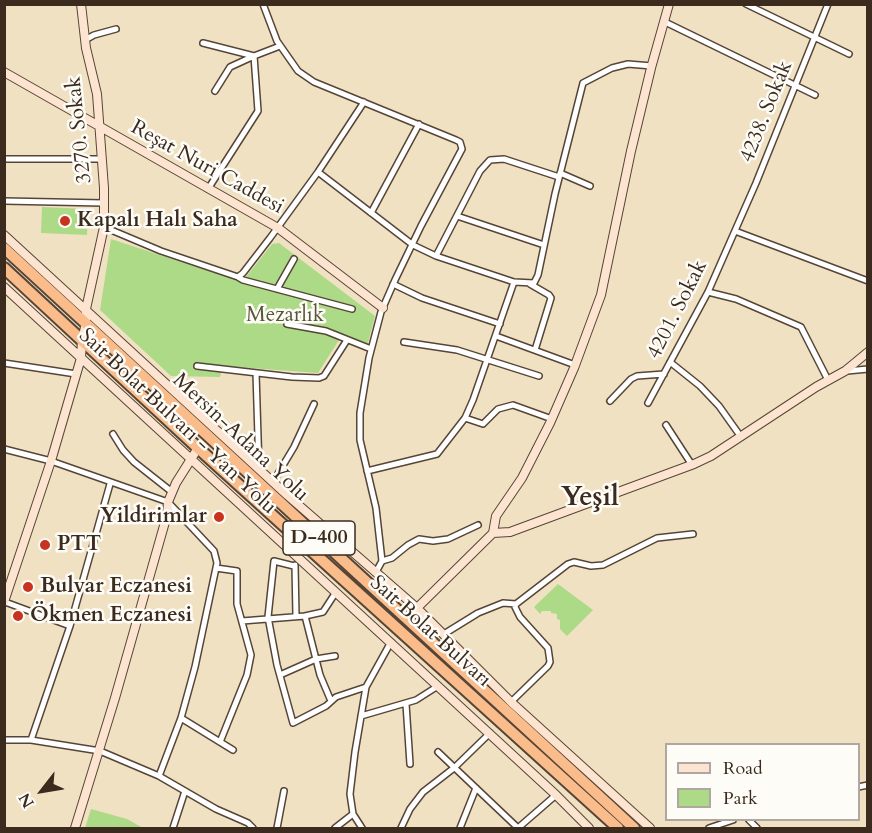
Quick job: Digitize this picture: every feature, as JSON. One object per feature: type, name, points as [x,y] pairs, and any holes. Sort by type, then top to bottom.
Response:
[{"type":"highway","name":"Mersin-Adana Yolu","points":[[4,248],[634,828]]},
{"type":"highway","name":"Sait Bolat Bulvarı","points":[[4,268],[198,448],[618,828]]},
{"type":"street","name":"3270. Sokak","points":[[5,602],[51,461],[81,358],[81,340],[86,323],[86,309],[104,227],[97,94],[85,40],[81,4]]},
{"type":"street","points":[[263,4],[280,46],[298,71],[314,82],[460,142],[462,149],[393,284],[371,349],[360,412],[360,440],[376,508],[382,561],[376,572]]},
{"type":"street","points":[[417,608],[493,533],[496,516],[522,478],[552,419],[575,365],[601,295],[631,151],[669,4]]},
{"type":"street","points":[[746,4],[849,54]]},
{"type":"street","name":"4238. Sokak","points":[[735,231],[828,4]]},
{"type":"street","points":[[665,22],[815,95]]},
{"type":"street","points":[[85,40],[116,29]]},
{"type":"street","points":[[203,43],[254,56]]},
{"type":"street","points":[[215,91],[230,67],[280,46]]},
{"type":"street","points":[[208,189],[258,111],[254,56]]},
{"type":"street","points":[[530,284],[538,275],[583,83],[612,68],[628,64],[652,66]]},
{"type":"street","name":"Reşat Nuri Caddesi","points":[[4,72],[278,228],[383,308]]},
{"type":"street","points":[[238,277],[278,228],[364,102]]},
{"type":"street","points":[[371,213],[418,124]]},
{"type":"street","points":[[4,159],[102,159]]},
{"type":"street","points":[[436,256],[480,171],[490,160],[504,159],[590,186]]},
{"type":"street","points":[[318,172],[413,245],[436,256],[514,282],[530,284],[549,295],[551,298],[534,350]]},
{"type":"street","points":[[4,201],[104,203]]},
{"type":"street","points":[[457,216],[544,245]]},
{"type":"street","points":[[104,227],[243,280],[352,309]]},
{"type":"street","points":[[735,231],[867,281]]},
{"type":"street","name":"4201. Sokak","points":[[648,403],[708,292],[735,231]]},
{"type":"street","name":"Sait Bolat Bulvarı - Yan Yolu","points":[[4,235],[273,482],[417,608],[511,702],[650,828]]},
{"type":"street","points":[[277,289],[294,259]]},
{"type":"street","points":[[367,471],[435,455],[465,418],[514,282]]},
{"type":"street","points":[[393,284],[422,298],[500,324]]},
{"type":"street","name":"Sait Bolat Bulvarı - Yan Yolu","points":[[4,287],[391,642],[589,828]]},
{"type":"street","points":[[708,292],[736,299],[801,327],[828,380]]},
{"type":"street","points":[[287,324],[326,331],[371,349]]},
{"type":"street","points":[[495,336],[575,365]]},
{"type":"street","points":[[197,366],[319,378],[324,375],[347,340]]},
{"type":"street","points":[[404,342],[457,350],[539,376]]},
{"type":"street","points":[[493,533],[510,532],[711,456],[845,371],[867,351]]},
{"type":"street","points":[[670,362],[700,386],[719,406],[741,437]]},
{"type":"street","points":[[4,363],[76,374]]},
{"type":"street","points":[[845,371],[867,369]]},
{"type":"street","points":[[256,373],[259,469]]},
{"type":"street","points":[[610,401],[631,379],[638,376],[664,374]]},
{"type":"street","points":[[273,482],[294,447],[314,404]]},
{"type":"street","points":[[465,418],[483,424],[498,409],[513,405],[552,419]]},
{"type":"street","points":[[666,425],[692,465]]},
{"type":"street","points":[[113,434],[134,462],[172,492]]},
{"type":"street","points":[[75,828],[100,751],[164,526],[168,502],[198,448]]},
{"type":"street","points":[[4,449],[51,461],[110,484],[168,502],[214,550],[217,556],[195,666],[181,718],[159,776]]},
{"type":"street","points":[[32,740],[70,626],[110,484]]},
{"type":"street","points":[[382,561],[392,558],[419,539],[433,541],[448,539],[478,525]]},
{"type":"street","points":[[444,634],[486,610],[503,603],[516,604],[568,564],[574,562],[591,566],[603,564],[657,538],[693,534]]},
{"type":"street","points":[[296,616],[294,566],[300,559]]},
{"type":"street","points":[[294,566],[274,561],[268,617],[293,723],[326,706],[331,701],[366,687]]},
{"type":"street","points":[[216,568],[237,571],[237,604],[251,655],[250,665],[220,742]]},
{"type":"street","points":[[242,621],[268,617],[305,616],[323,612],[336,592]]},
{"type":"street","points":[[5,602],[70,626]]},
{"type":"street","points":[[511,702],[550,662],[548,648],[520,617],[515,607],[516,604]]},
{"type":"street","points":[[305,616],[316,659],[331,701]]},
{"type":"street","points":[[362,828],[353,814],[350,794],[361,716],[366,687],[391,642]]},
{"type":"street","points":[[280,675],[316,659],[335,656]]},
{"type":"street","points":[[361,716],[406,704],[438,686]]},
{"type":"street","points":[[406,704],[410,764]]},
{"type":"street","points":[[181,718],[233,750]]},
{"type":"street","points":[[401,828],[410,808],[423,792],[454,768],[490,734]]},
{"type":"street","points":[[4,740],[32,740],[100,751],[159,776],[254,828]]},
{"type":"street","points":[[438,752],[518,828],[556,795]]},
{"type":"street","points":[[460,828],[476,788]]},
{"type":"street","points":[[172,828],[185,791]]},
{"type":"street","points":[[277,828],[284,791]]},
{"type":"street","points":[[335,828],[353,814]]},
{"type":"street","points":[[710,828],[728,821]]},
{"type":"green space","name":"Kapalı Halı Saha","points":[[42,207],[88,209],[87,235],[41,233]]},
{"type":"green space","name":"Mezarlık","points":[[111,239],[242,282],[272,244],[279,243],[375,316],[367,347],[339,340],[318,373],[223,366],[220,377],[171,376],[100,310]]},
{"type":"green space","points":[[558,584],[593,610],[567,636],[560,629],[557,614],[542,611],[540,614],[534,607]]},
{"type":"green space","points":[[91,809],[127,819],[143,828],[85,828]]},
{"type":"place","name":"Kapalı Halı Saha","points":[[65,221]]},
{"type":"place","name":"Yildirimlar","points":[[219,517]]},
{"type":"place","name":"PTT","points":[[45,545]]},
{"type":"place","name":"Bulvar Eczanesi","points":[[28,587]]},
{"type":"place","name":"Ökmen Eczanesi","points":[[18,616]]},
{"type":"district","name":"Yeşil","points":[[590,499]]}]
